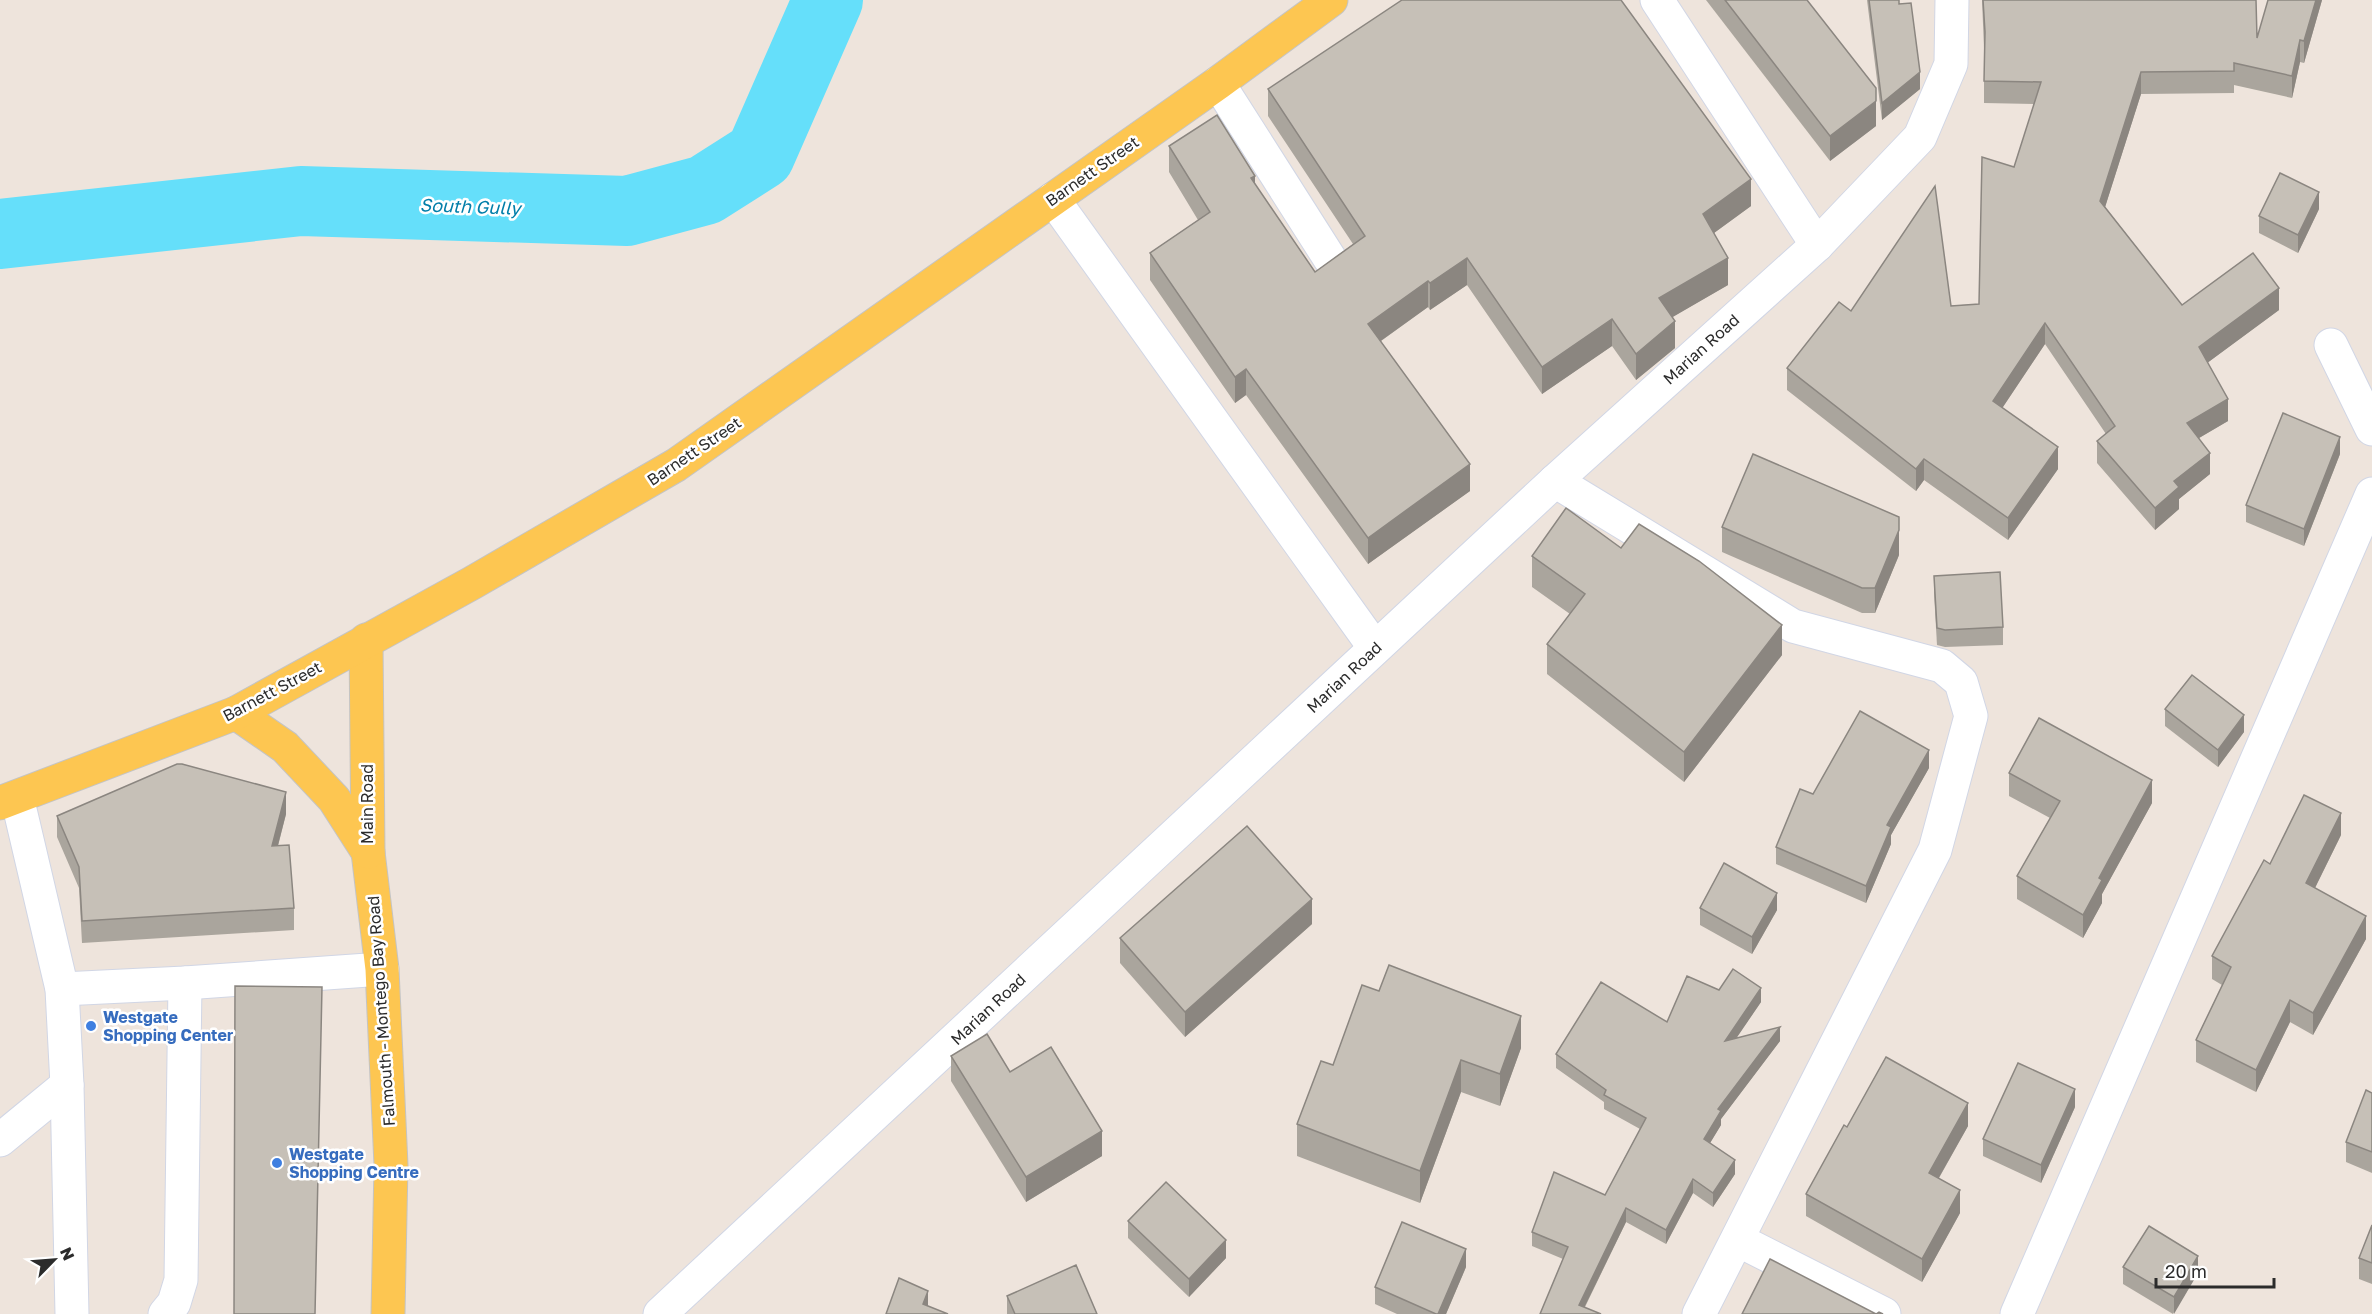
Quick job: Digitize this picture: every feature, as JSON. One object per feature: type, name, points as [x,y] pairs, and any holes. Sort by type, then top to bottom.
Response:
[{"type":"main road","name":"Barnett Street","points":[[9,800],[236,713],[472,583],[676,465],[1218,83],[1331,0]]},
{"type":"main road","name":"Main Road","points":[[366,640],[368,852]]},
{"type":"main road","name":"Main Road","points":[[236,713],[285,747],[334,799],[368,852]]},
{"type":"main road","name":"Falmouth - Montego Bay Road","points":[[368,852],[382,969],[391,1165],[388,1314]]},
{"type":"street","points":[[1657,0],[1817,245]]},
{"type":"street","name":"Marian Road","points":[[660,1314],[1555,481],[1817,245],[1920,137],[1951,64],[1953,0]]},
{"type":"street","points":[[1218,83],[1330,259]]},
{"type":"street","points":[[1053,199],[1375,648]]},
{"type":"street","points":[[2331,345],[2372,429]]},
{"type":"street","points":[[1555,481],[1793,626],[1942,666],[1961,682],[1971,716],[1935,850],[1699,1314]]},
{"type":"street","points":[[2017,1314],[2372,494]]},
{"type":"street","points":[[9,800],[62,989],[67,1084],[72,1314]]},
{"type":"street","points":[[62,989],[382,969]]},
{"type":"street","points":[[165,1314],[174,1303],[181,1280],[185,983]]},
{"type":"street","points":[[0,1140],[67,1084]]},
{"type":"street","points":[[1738,1240],[1884,1314]]},
{"type":"building","points":[[1402,0],[1621,0],[1751,179],[1703,214],[1728,258],[1659,298],[1675,321],[1636,354],[1612,319],[1542,367],[1467,258],[1430,283],[1428,281],[1368,324],[1470,464],[1368,538],[1246,369],[1235,377],[1150,253],[1210,212],[1169,146],[1217,115],[1255,176],[1251,178],[1315,272],[1365,236],[1268,89]]},
{"type":"building","points":[[1725,0],[1807,0],[1876,88],[1876,101],[1830,136]]},
{"type":"building","points":[[1869,0],[1899,0],[1899,4],[1911,3],[1920,72],[1882,103]]},
{"type":"building","points":[[1983,0],[2256,0],[2257,38],[2268,0],[2316,0],[2304,41],[2300,40],[2292,76],[2234,63],[2234,71],[2141,72],[2100,201],[2182,305],[2253,253],[2279,288],[2199,347],[2228,399],[2187,423],[2210,453],[2174,481],[2179,487],[2155,508],[2097,441],[2115,426],[2045,323],[1993,401],[2058,447],[2008,518],[1924,459],[1916,469],[1787,368],[1839,302],[1851,311],[1935,186],[1951,306],[1979,304],[1982,157],[2014,167],[2041,82],[1984,81]]},
{"type":"building","points":[[2280,173],[2319,192],[2298,235],[2259,216]]},
{"type":"building","points":[[2283,413],[2340,437],[2304,529],[2246,505]]},
{"type":"building","points":[[1753,454],[1899,517],[1899,530],[1875,588],[1862,588],[1722,527]]},
{"type":"building","points":[[1566,508],[1621,548],[1639,524],[1699,561],[1782,625],[1684,752],[1547,644],[1585,594],[1532,556]]},
{"type":"building","points":[[2000,572],[2003,627],[1945,630],[1937,628],[1934,576]]},
{"type":"building","points":[[2192,675],[2244,715],[2218,750],[2165,709]]},
{"type":"building","points":[[1860,711],[1929,750],[1887,825],[1891,827],[1866,886],[1776,847],[1800,789],[1813,794]]},
{"type":"building","points":[[2039,718],[2152,780],[2099,878],[2102,880],[2083,915],[2017,876],[2060,801],[2009,773]]},
{"type":"building","points":[[177,764],[286,792],[272,846],[289,845],[294,908],[82,921],[79,867],[57,816]]},
{"type":"building","points":[[2304,795],[2341,813],[2306,883],[2366,916],[2313,1013],[2290,1000],[2256,1070],[2196,1040],[2231,967],[2212,956],[2264,860],[2270,864]]},
{"type":"building","points":[[1247,826],[1312,899],[1185,1012],[1120,938]]},
{"type":"building","points":[[1724,863],[1777,893],[1752,937],[1700,908]]},
{"type":"building","points":[[1389,965],[1521,1016],[1500,1074],[1461,1060],[1420,1171],[1297,1124],[1321,1061],[1333,1065],[1362,985],[1379,991]]},
{"type":"building","points":[[1733,969],[1761,988],[1725,1041],[1780,1027],[1718,1109],[1721,1111],[1704,1139],[1735,1160],[1713,1193],[1693,1179],[1666,1230],[1626,1208],[1579,1305],[1601,1314],[1540,1314],[1568,1247],[1532,1232],[1554,1172],[1605,1195],[1646,1118],[1604,1095],[1606,1090],[1556,1054],[1601,982],[1667,1022],[1687,976],[1719,990]]},
{"type":"building","name":"Westgate Shopping Centre","points":[[235,986],[322,987],[315,1314],[234,1314]]},
{"type":"building","points":[[987,1034],[1010,1072],[1051,1047],[1102,1131],[1026,1177],[951,1056]]},
{"type":"building","points":[[1886,1057],[1968,1103],[1929,1173],[1960,1190],[1922,1259],[1806,1194],[1844,1125],[1847,1127]]},
{"type":"building","points":[[2018,1063],[2075,1089],[2041,1165],[1983,1139]]},
{"type":"building","points":[[2366,1090],[2372,1093],[2372,1152],[2346,1142]]},
{"type":"building","points":[[1166,1182],[1226,1240],[1189,1279],[1128,1221]]},
{"type":"building","points":[[1402,1222],[1466,1249],[1438,1314],[1375,1287]]},
{"type":"building","points":[[2372,1225],[2372,1263],[2359,1258]]},
{"type":"building","points":[[2149,1226],[2198,1256],[2174,1297],[2123,1267]]},
{"type":"building","points":[[1770,1259],[1876,1314],[1742,1314]]},
{"type":"building","points":[[1076,1265],[1097,1314],[1015,1314],[1007,1296]]},
{"type":"building","points":[[899,1278],[928,1291],[923,1304],[948,1314],[886,1314]]},
{"type":"waterway","name":"South Gully","points":[[0,234],[301,201],[627,211],[705,190],[760,155],[828,0]]},
{"type":"place","name":"Westgate Shopping Center","points":[[91,1026]]},
{"type":"place","name":"Westgate Shopping Centre","points":[[277,1163]]}]
